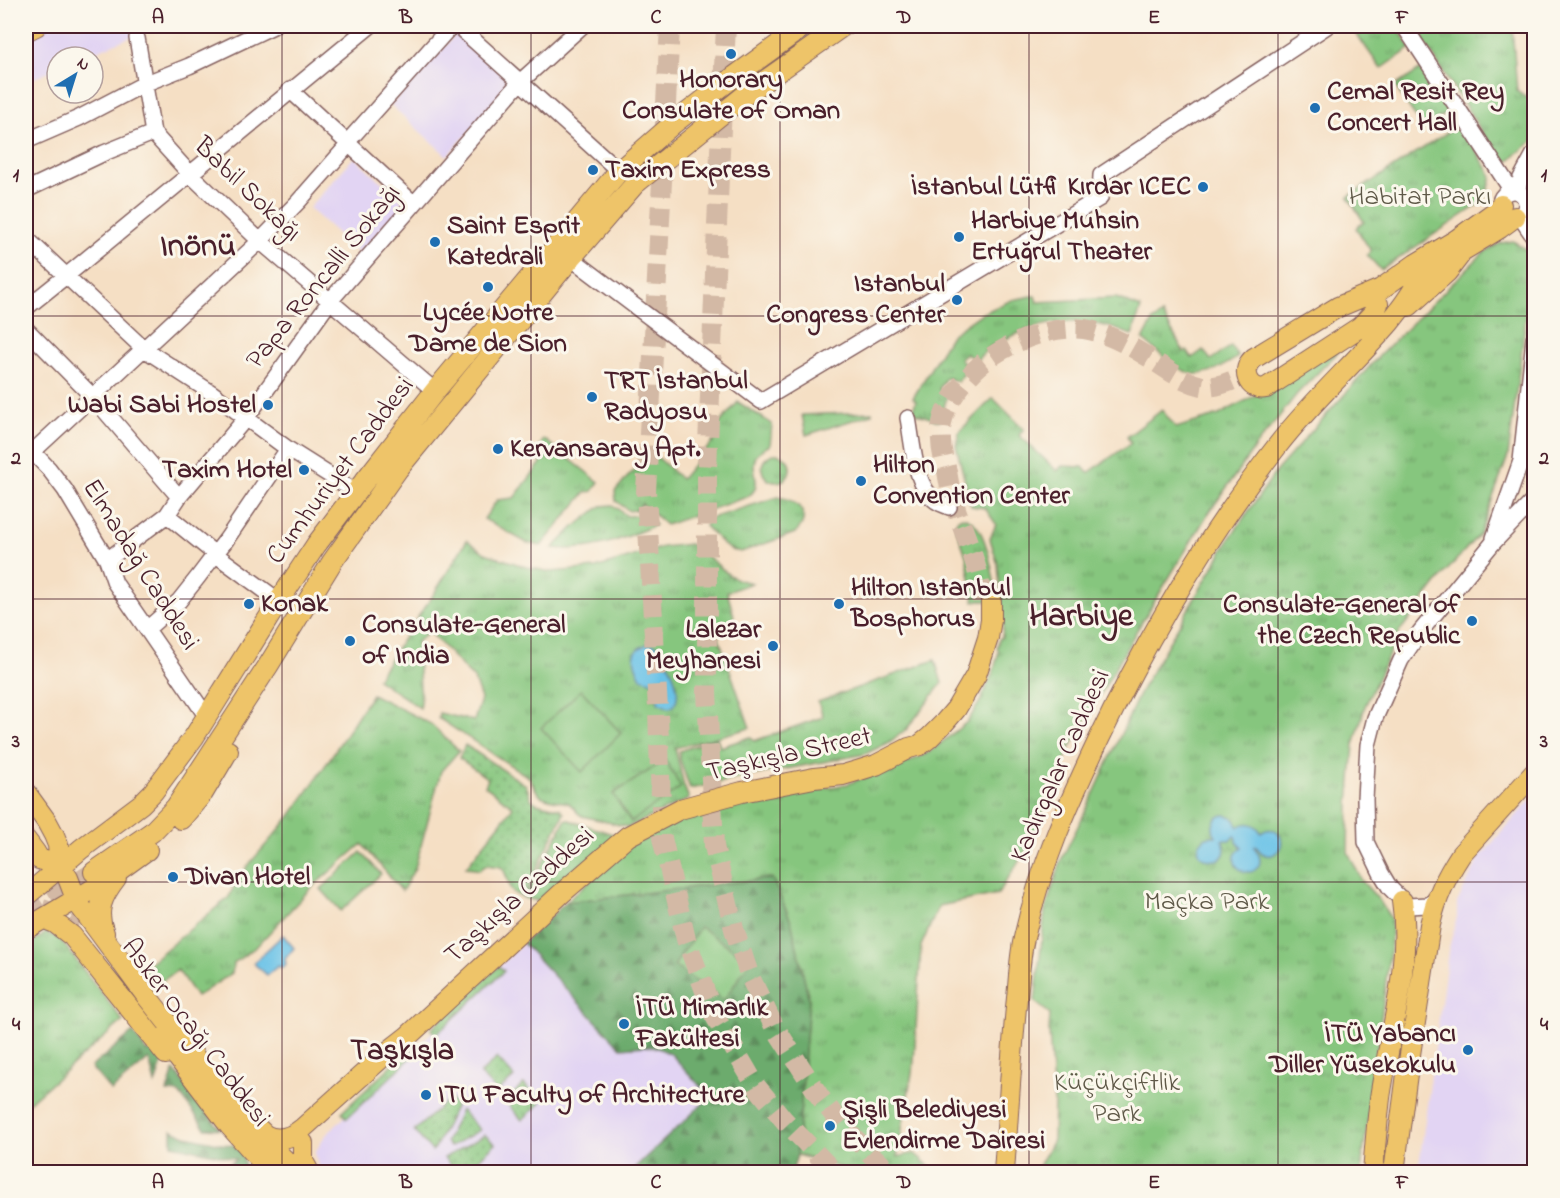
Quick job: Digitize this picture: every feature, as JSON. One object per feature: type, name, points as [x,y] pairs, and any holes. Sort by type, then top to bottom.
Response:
[{"type":"main road","points":[[26,31],[36,26]]},
{"type":"main road","name":"Cumhuriyet Caddesi","points":[[94,872],[152,832],[176,807],[268,666],[332,562],[398,469],[564,252],[619,171],[674,123],[804,26]]},
{"type":"main road","name":"Cumhuriyet Caddesi","points":[[28,893],[141,804],[160,783],[194,737],[316,545],[356,492],[435,391],[564,252],[643,177],[749,92],[843,26]]},
{"type":"main road","points":[[1252,376],[1379,296],[1416,264],[1500,228],[1513,204]]},
{"type":"main road","points":[[1379,296],[1376,311],[1360,327],[1266,388],[1256,388],[1249,382],[1247,367],[1254,358],[1338,307],[1379,296],[1392,296],[1419,278],[1459,245]]},
{"type":"main road","name":"Kadırgalar Caddesi","points":[[1390,321],[1457,261],[1459,245]]},
{"type":"main road","name":"Kadırgalar Caddesi","points":[[1004,1173],[1012,1046],[1024,939],[1042,871],[1082,774],[1152,637],[1243,492],[1293,427],[1404,304],[1419,278]]},
{"type":"main road","name":"Taşkışla Street","points":[[909,748],[944,710],[968,672],[975,655],[987,602]]},
{"type":"main road","points":[[26,930],[93,889],[165,837],[203,793],[256,705],[268,666]]},
{"type":"main road","name":"Taşkışla Caddesi","points":[[227,1099],[272,1139],[290,1137],[407,1036],[570,886],[628,836],[680,809],[742,792],[814,778],[843,775],[876,765],[909,748]]},
{"type":"main road","points":[[1394,1173],[1407,1074],[1434,909],[1452,868],[1470,842],[1534,773]]},
{"type":"main road","name":"Asker Ocağı Caddesi","points":[[26,793],[54,836],[60,866],[68,878],[76,899],[227,1099],[262,1139],[278,1170]]},
{"type":"main road","points":[[26,840],[31,842],[43,834],[42,816]]},
{"type":"main road","points":[[26,840],[39,859],[60,866]]},
{"type":"main road","points":[[108,944],[100,924],[100,908],[103,897],[123,868]]},
{"type":"main road","points":[[28,893],[53,890],[76,899]]},
{"type":"main road","points":[[1373,1173],[1380,1098],[1402,966],[1405,903]]},
{"type":"main road","points":[[45,919],[55,923],[72,936],[168,1056],[200,1088]]},
{"type":"main road","name":"Asker Ocağı Caddesi","points":[[78,926],[200,1088],[246,1145],[278,1170]]},
{"type":"main road","name":"Taşkışla Caddesi","points":[[278,1170],[303,1143],[385,1066],[398,1052],[407,1036]]},
{"type":"main road","points":[[303,1143],[303,1161],[309,1173]]},
{"type":"main road","points":[[246,1145],[249,1173]]},
{"type":"street","points":[[26,141],[79,118],[144,84],[189,66],[273,26]]},
{"type":"street","points":[[26,308],[370,26]]},
{"type":"street","points":[[28,451],[93,397],[260,241],[298,202],[349,144],[351,138],[451,26]]},
{"type":"street","points":[[458,26],[619,171]]},
{"type":"street","name":"Papa Roncalli Sokağı","points":[[107,560],[167,515],[179,497],[247,417],[330,301],[520,82],[582,26]]},
{"type":"street","points":[[564,252],[761,401],[1100,198],[1101,175],[1327,26]]},
{"type":"street","points":[[1404,26],[1534,237]]},
{"type":"street","name":"Babil Sokağı","points":[[137,38],[153,133],[190,174],[260,241],[435,391]]},
{"type":"street","points":[[290,90],[414,204]]},
{"type":"street","points":[[26,190],[104,153],[153,133]]},
{"type":"street","points":[[1513,204],[1521,178],[1534,153]]},
{"type":"street","points":[[26,238],[144,349],[356,492]]},
{"type":"street","points":[[26,329],[93,397],[179,497]]},
{"type":"street","points":[[1492,544],[1521,461],[1534,339]]},
{"type":"street","points":[[908,418],[918,473],[922,482],[936,501],[949,507]]},
{"type":"street","points":[[1523,443],[1530,464],[1534,468]]},
{"type":"street","points":[[147,629],[179,601],[215,554],[288,448]]},
{"type":"street","name":"Elmadağ Caddesi","points":[[28,451],[49,469],[65,490],[107,560],[115,583],[207,717]]},
{"type":"street","points":[[1434,909],[1427,905],[1405,903],[1390,888],[1366,842],[1365,800],[1368,746],[1375,718],[1407,650],[1492,544],[1534,500]]},
{"type":"street","points":[[167,515],[279,602]]},
{"type":"shaded area","points":[[26,26],[156,26],[105,48],[105,45],[45,45],[45,73],[26,82]]},
{"type":"shaded area","points":[[458,32],[513,84],[447,156],[391,105]]},
{"type":"shaded area","points":[[354,157],[401,200],[403,207],[361,255],[309,208]]},
{"type":"shaded area","points":[[1534,796],[1534,1172],[1418,1172],[1448,952],[1457,917],[1457,903],[1479,859]]},
{"type":"shaded area","name":"İTÜ Mimarlık Fakültesi","points":[[566,902],[797,1155],[792,1172],[321,1172],[315,1153],[324,1137]]},
{"type":"green space","points":[[1351,26],[1396,26],[1411,48],[1381,69]]},
{"type":"green space","points":[[1414,26],[1512,26],[1517,91],[1525,97],[1534,97],[1534,140],[1503,165]]},
{"type":"green space","points":[[1423,68],[1450,111],[1423,128],[1395,86]]},
{"type":"green space","name":"Habitat Parkı","points":[[1460,124],[1492,176],[1488,192],[1478,205],[1381,270],[1367,255],[1371,251],[1356,228],[1364,222],[1348,197]]},
{"type":"green space","name":"Maçka Park","points":[[1513,241],[1527,250],[1533,262],[1508,456],[1480,533],[1444,574],[1400,631],[1365,706],[1354,745],[1348,852],[1362,881],[1379,900],[1391,919],[1391,943],[1362,1172],[1036,1172],[1053,1140],[1054,1101],[1049,1032],[1050,1014],[1035,1002],[1045,911],[1062,858],[1141,690],[1230,538],[1277,470],[1378,357],[1483,253],[1501,243]]},
{"type":"green space","points":[[1035,296],[1037,302],[1116,298],[1141,308],[1132,335],[1086,322],[1056,323],[1025,330],[996,343],[976,361],[966,353],[960,359],[968,367],[958,382],[946,377],[939,389],[948,395],[939,421],[912,412],[916,401],[913,398],[951,335],[981,314],[1012,300]]},
{"type":"green space","points":[[1162,314],[1184,352],[1187,351],[1192,358],[1203,350],[1211,360],[1231,346],[1238,357],[1202,374],[1184,371],[1143,340],[1153,321]]},
{"type":"green space","points":[[1342,348],[1297,394],[1255,447],[1206,517],[1137,630],[1069,750],[1029,846],[998,894],[939,906],[921,946],[914,1062],[897,1157],[914,1153],[935,1172],[856,1172],[797,1155],[809,999],[566,902],[632,843],[676,821],[782,792],[847,784],[930,752],[968,721],[980,702],[994,670],[1003,627],[998,565],[990,539],[996,524],[985,508],[971,506],[956,445],[959,432],[993,398],[1024,429],[1019,435],[1057,471],[1062,466],[1083,467],[1088,473],[1131,443],[1127,437],[1162,410],[1176,428],[1219,415]]},
{"type":"green space","points":[[738,402],[772,424],[770,445],[758,453],[755,459],[755,487],[747,497],[666,525],[642,504],[636,510],[629,511],[616,501],[615,491],[651,451],[681,479],[716,438],[713,431]]},
{"type":"green space","points":[[872,412],[872,414],[806,435],[802,415]]},
{"type":"green space","points":[[544,439],[599,482],[593,491],[585,493],[541,546],[527,543],[484,519],[497,500],[514,498],[541,463],[540,446]]},
{"type":"green space","points":[[776,454],[786,458],[790,468],[786,478],[776,482],[766,478],[762,468],[766,458]]},
{"type":"green space","points":[[778,497],[792,502],[801,510],[803,521],[795,533],[741,552],[726,547],[705,526],[708,519]]},
{"type":"green space","points":[[613,505],[627,516],[644,515],[655,525],[606,544],[566,549],[553,548],[573,528],[601,506]]},
{"type":"green space","points":[[962,517],[971,520],[984,539],[997,601],[974,601],[966,556],[955,524]]},
{"type":"green space","points":[[467,540],[485,553],[526,567],[551,572],[596,568],[663,547],[690,544],[702,551],[729,575],[752,583],[727,592],[736,623],[715,627],[750,728],[675,748],[689,799],[628,827],[582,816],[568,803],[543,797],[538,793],[530,778],[438,718],[439,713],[474,721],[481,699],[474,679],[429,631],[417,642],[420,708],[377,679]]},
{"type":"green space","points":[[935,660],[942,683],[907,729],[888,743],[865,754],[690,789],[679,751],[717,738],[720,747],[751,737],[754,741],[823,717],[818,702]]},
{"type":"green space","points":[[581,690],[621,733],[582,772],[541,728]]},
{"type":"green space","points":[[372,694],[431,724],[459,751],[441,771],[415,868],[402,891],[362,844],[310,889],[257,946],[234,963],[232,973],[196,997],[178,970],[155,986],[142,969],[229,897],[241,875],[301,801]]},
{"type":"green space","points":[[465,745],[526,785],[531,799],[536,803],[561,809],[564,813],[523,897],[510,888],[501,867],[487,865],[479,870],[466,867],[513,807],[485,786],[488,779],[459,758]]},
{"type":"green space","points":[[665,760],[681,787],[631,822],[613,794]]},
{"type":"green space","points":[[566,819],[619,836],[543,902],[524,898]]},
{"type":"green space","points":[[361,852],[381,874],[341,911],[321,889]]},
{"type":"green space","points":[[772,878],[791,921],[809,999],[797,1155],[792,1172],[630,1172],[710,1097],[671,1054],[658,1048],[645,1046],[621,1048],[523,943],[566,902]]},
{"type":"green space","points":[[700,927],[750,961],[724,1000],[674,966]]},
{"type":"green space","points":[[46,933],[59,938],[123,1021],[26,1105],[26,947]]},
{"type":"green space","points":[[499,966],[504,971],[436,1035],[431,1029]]},
{"type":"green space","points":[[133,1032],[146,1051],[157,1053],[164,1058],[155,1084],[149,1059],[111,1091],[91,1067]]},
{"type":"green space","points":[[410,1048],[415,1054],[347,1118],[342,1112]]},
{"type":"green space","points":[[497,1058],[514,1077],[497,1092],[480,1074]]},
{"type":"green space","points":[[174,1070],[220,1129],[205,1128],[179,1093],[167,1092]]},
{"type":"green space","points":[[524,1084],[541,1103],[522,1120],[505,1101]]},
{"type":"green space","points":[[450,1098],[456,1105],[432,1151],[414,1131]]},
{"type":"green space","points":[[461,1110],[480,1130],[450,1147],[446,1142]]},
{"type":"green space","points":[[172,1130],[186,1136],[233,1145],[242,1153],[245,1167],[243,1172],[217,1172],[237,1159],[172,1145]]},
{"type":"green space","points":[[485,1135],[495,1144],[465,1172],[457,1172],[444,1158]]},
{"type":"water","points":[[647,644],[654,644],[662,649],[674,678],[677,699],[674,706],[669,708],[658,703],[656,683],[641,678],[636,667],[634,660],[636,652]]},
{"type":"water","points":[[1223,815],[1233,818],[1238,827],[1248,824],[1257,827],[1261,833],[1268,830],[1275,831],[1282,841],[1278,852],[1267,855],[1256,846],[1254,847],[1259,855],[1259,865],[1250,872],[1244,871],[1236,864],[1236,853],[1242,847],[1235,836],[1230,840],[1222,840],[1225,850],[1222,857],[1210,860],[1203,857],[1199,852],[1199,845],[1206,837],[1216,836],[1213,824]]},
{"type":"water","points":[[283,935],[294,948],[285,959],[286,964],[282,968],[278,966],[267,975],[253,963]]},
{"type":"tunnel","points":[[670,26],[646,491],[658,710],[662,838],[686,939],[713,1013],[756,1086],[784,1120],[834,1172]]},
{"type":"tunnel","points":[[726,26],[707,469],[707,691],[714,846],[734,929],[750,977],[774,1026],[820,1097],[844,1128],[889,1172]]},
{"type":"tunnel","points":[[982,602],[976,565],[951,493],[941,436],[942,422],[948,405],[958,389],[986,360],[1026,338],[1056,330],[1084,329],[1114,338],[1194,384],[1208,387],[1221,385],[1250,372]]},
{"type":"tunnel","points":[[26,915],[94,872]]},
{"type":"tunnel","points":[[42,909],[61,915],[78,926]]},
{"type":"place","name":"Honorary Consulate of Oman","points":[[731,54]]},
{"type":"place","name":"Cemal Resit Rey Concert Hall","points":[[1315,108]]},
{"type":"place","name":"Taxim Express","points":[[593,170]]},
{"type":"place","name":"İstanbul Lütfi Kırdar ICEC","points":[[1203,187]]},
{"type":"place","name":"Harbiye Muhsin Ertuğrul Theater","points":[[959,237]]},
{"type":"place","name":"Saint Esprit Katedrali","points":[[435,242]]},
{"type":"place","name":"Lycée Notre Dame de Sion","points":[[488,287]]},
{"type":"place","name":"Istanbul Congress Center","points":[[957,300]]},
{"type":"place","name":"TRT İstanbul Radyosu","points":[[592,397]]},
{"type":"place","name":"Wabi Sabi Hostel","points":[[268,405]]},
{"type":"place","name":"Kervansaray Apt.","points":[[498,449]]},
{"type":"place","name":"Taxim Hotel","points":[[304,470]]},
{"type":"place","name":"Hilton Convention Center","points":[[861,481]]},
{"type":"place","name":"Konak","points":[[249,604]]},
{"type":"place","name":"Hilton Istanbul Bosphorus","points":[[839,604]]},
{"type":"place","name":"Consulate-General of the Czech Republic","points":[[1472,621]]},
{"type":"place","name":"Consulate-General of India","points":[[350,641]]},
{"type":"place","name":"Lalezar Meyhanesi","points":[[773,646]]},
{"type":"place","name":"Divan Hotel","points":[[173,877]]},
{"type":"place","name":"İTÜ Mimarlık Fakültesi","points":[[624,1024]]},
{"type":"place","name":"İTÜ Yabancı Diller Yüsekokulu","points":[[1468,1050]]},
{"type":"place","name":"ITU Faculty of Architecture","points":[[426,1095]]},
{"type":"place","name":"Şişli Belediyesi Evlendirme Dairesi","points":[[830,1126]]},
{"type":"district","name":"Inönü","points":[[198,247]]},
{"type":"district","name":"Harbiye","points":[[1081,617]]},
{"type":"district","name":"Taşkışla","points":[[402,1052]]},
{"type":"park label","name":"Küçükçiftlik Park","points":[[1117,1098]]}]
